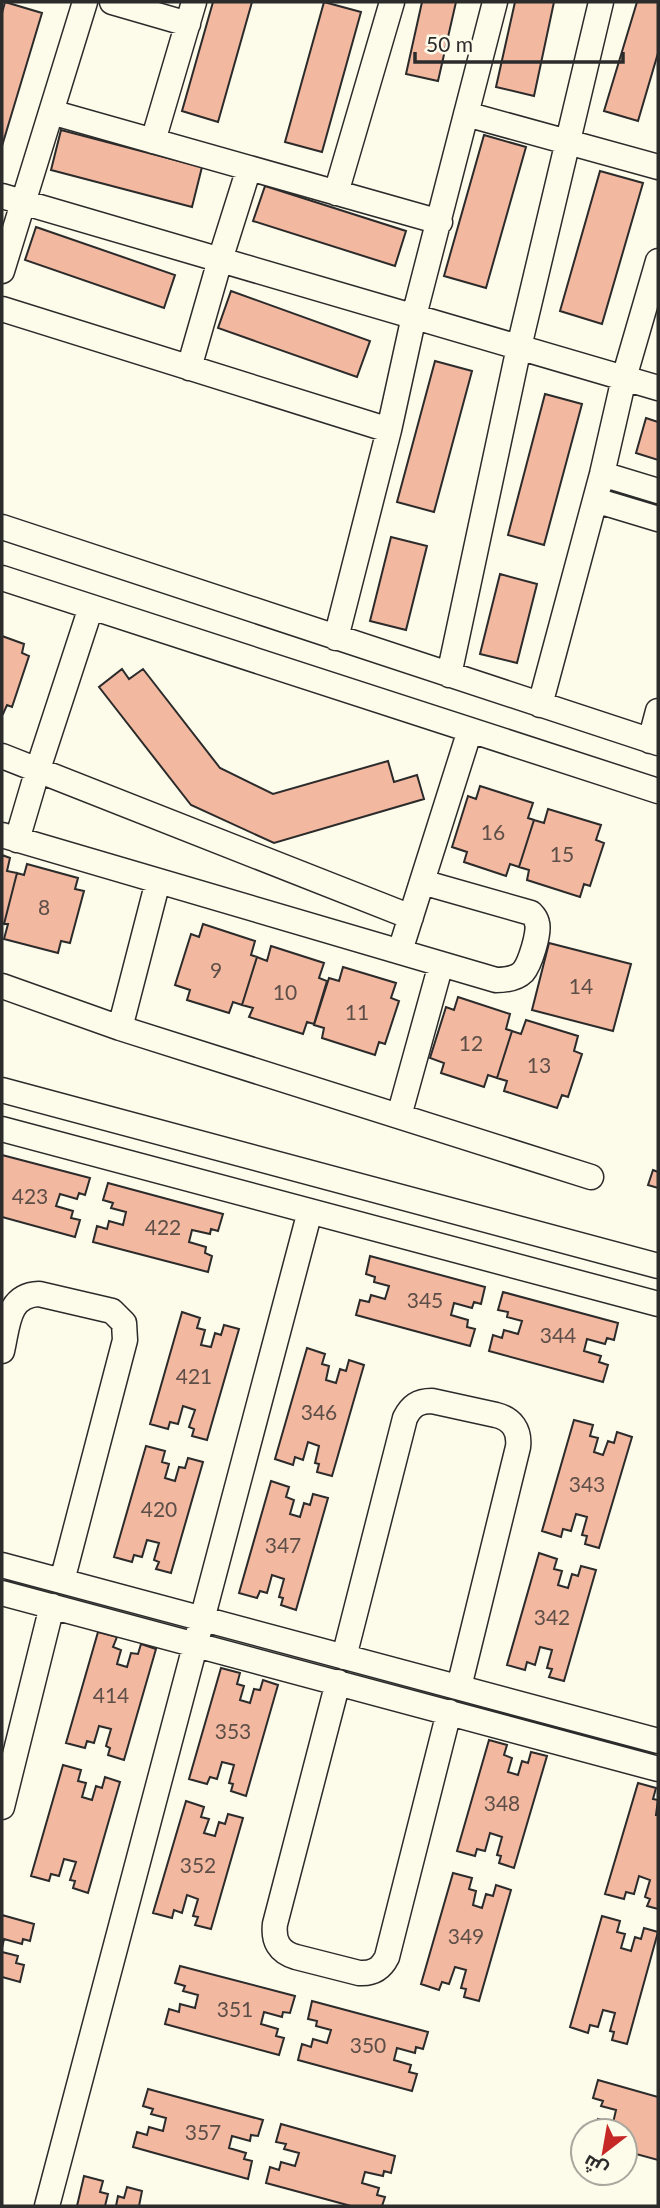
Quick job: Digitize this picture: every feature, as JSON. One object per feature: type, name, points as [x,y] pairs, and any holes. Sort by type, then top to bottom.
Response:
[{"type":"street","points":[[2,271],[12,199],[51,112],[85,2]]},
{"type":"street","points":[[112,2],[191,13],[153,141]]},
{"type":"street","points":[[336,193],[392,2]]},
{"type":"street","points":[[336,638],[389,430],[414,316],[495,2]]},
{"type":"street","points":[[449,675],[519,347],[601,2]]},
{"type":"street","points":[[51,112],[440,222]]},
{"type":"street","points":[[466,114],[658,167]]},
{"type":"street","points":[[189,368],[249,168]]},
{"type":"street","points":[[12,199],[658,388]]},
{"type":"street","points":[[540,705],[602,474],[624,378],[658,266]]},
{"type":"street","points":[[2,309],[389,430]]},
{"type":"street","points":[[602,474],[658,491]]},
{"type":"street","points":[[595,500],[658,519]]},
{"type":"street","points":[[2,527],[654,742],[658,711]]},
{"type":"street","points":[[2,578],[658,792]]},
{"type":"street","points":[[91,607],[38,769],[10,837],[496,980],[514,978],[523,972],[528,965],[538,929],[531,913],[422,882]]},
{"type":"street","points":[[400,951],[471,730]]},
{"type":"street","points":[[2,756],[411,917]]},
{"type":"street","points":[[120,1028],[158,881]]},
{"type":"street","points":[[399,1116],[441,964]]},
{"type":"street","points":[[2,986],[120,1028],[591,1177]]},
{"type":"street","points":[[2,1090],[658,1266]]},
{"type":"street","points":[[2,1129],[658,1304]]},
{"type":"street","points":[[47,2206],[310,1211]]},
{"type":"street","points":[[2,1351],[11,1311],[16,1303],[30,1294],[112,1311],[124,1323],[125,1340],[62,1581]]},
{"type":"street","points":[[344,1657],[408,1410],[415,1404],[432,1401],[504,1417],[511,1422],[519,1438],[460,1687]]},
{"type":"street","points":[[2,1565],[658,1741]]},
{"type":"street","points":[[2,1593],[658,1769]]},
{"type":"street","points":[[2,1807],[52,1606]]},
{"type":"street","points":[[338,1682],[275,1924],[276,1941],[280,1949],[296,1957],[368,1974],[383,1965],[449,1712]]},
{"type":"building","points":[[5,2],[42,13],[2,146],[2,13]]},
{"type":"building","points":[[213,2],[252,2],[218,122],[182,111]]},
{"type":"building","points":[[324,2],[361,12],[322,152],[285,142]]},
{"type":"building","points":[[422,2],[456,2],[438,81],[406,74]]},
{"type":"building","points":[[515,2],[554,2],[534,96],[496,87]]},
{"type":"building","points":[[637,2],[658,2],[658,53],[638,121],[604,111]]},
{"type":"building","points":[[61,130],[202,167],[192,207],[51,170]]},
{"type":"building","points":[[484,135],[526,147],[486,288],[444,276]]},
{"type":"building","points":[[600,171],[643,183],[602,324],[560,311]]},
{"type":"building","points":[[265,186],[406,231],[395,266],[253,221]]},
{"type":"building","points":[[36,227],[175,275],[164,308],[25,260]]},
{"type":"building","points":[[231,291],[370,341],[357,377],[218,328]]},
{"type":"building","points":[[435,361],[472,371],[434,512],[397,502]]},
{"type":"building","points":[[545,394],[582,404],[544,545],[508,535]]},
{"type":"building","points":[[646,418],[658,422],[658,460],[636,453]]},
{"type":"building","points":[[391,537],[427,546],[406,630],[370,621]]},
{"type":"building","points":[[500,574],[537,584],[517,663],[480,654]]},
{"type":"building","points":[[2,636],[24,644],[22,653],[29,656],[12,707],[7,705],[3,714],[2,714]]},
{"type":"building","points":[[122,669],[129,679],[143,669],[220,768],[273,794],[388,761],[394,782],[417,775],[424,799],[274,843],[191,805],[99,687]]},
{"type":"building","points":[[480,786],[533,803],[528,818],[534,820],[519,867],[510,864],[506,876],[464,862],[467,852],[452,847],[468,796],[476,799]]},
{"type":"building","points":[[548,809],[601,825],[596,840],[604,843],[590,886],[584,884],[580,897],[527,880],[529,870],[519,867],[534,820],[544,823]]},
{"type":"building","points":[[2,855],[10,858],[7,871],[17,873],[4,924],[2,923]]},
{"type":"building","points":[[27,864],[78,878],[75,889],[84,891],[70,943],[61,941],[58,953],[4,939],[8,924],[4,924],[17,873],[24,875]]},
{"type":"building","points":[[203,924],[255,941],[251,955],[257,957],[242,1005],[233,1002],[229,1013],[187,1000],[190,990],[175,985],[191,934],[199,937]]},
{"type":"building","points":[[549,943],[631,964],[613,1031],[532,1010]]},
{"type":"building","points":[[271,946],[324,963],[319,978],[327,981],[314,1024],[307,1022],[303,1034],[249,1017],[253,1008],[242,1005],[257,957],[267,961]]},
{"type":"building","points":[[343,967],[396,983],[391,998],[399,1001],[385,1044],[379,1042],[375,1055],[322,1038],[324,1028],[314,1025],[329,978],[339,981]]},
{"type":"building","points":[[458,997],[510,1014],[506,1029],[512,1031],[497,1078],[488,1075],[484,1087],[441,1073],[444,1063],[430,1058],[446,1007],[454,1010]]},
{"type":"building","points":[[526,1020],[578,1036],[574,1051],[582,1054],[568,1097],[562,1095],[557,1108],[504,1091],[507,1081],[497,1078],[512,1031],[521,1034]]},
{"type":"building","points":[[2,1155],[90,1178],[85,1195],[79,1193],[77,1199],[60,1194],[56,1206],[73,1211],[71,1218],[80,1220],[75,1237],[2,1217]]},
{"type":"building","points":[[653,1170],[658,1172],[658,1188],[648,1185]]},
{"type":"building","points":[[108,1183],[223,1214],[218,1231],[211,1229],[210,1234],[192,1230],[189,1242],[206,1247],[205,1253],[212,1256],[208,1272],[93,1242],[97,1226],[107,1229],[109,1221],[123,1225],[126,1212],[111,1208],[113,1203],[103,1200]]},
{"type":"building","points":[[370,1256],[485,1287],[481,1304],[474,1302],[472,1308],[454,1303],[451,1315],[468,1320],[467,1327],[475,1329],[470,1346],[356,1315],[360,1300],[369,1302],[371,1295],[385,1299],[389,1286],[374,1282],[375,1277],[366,1274]]},
{"type":"building","points":[[503,1292],[618,1323],[614,1340],[607,1338],[605,1344],[587,1339],[584,1351],[601,1356],[599,1362],[608,1365],[603,1382],[489,1351],[493,1335],[502,1338],[504,1330],[518,1334],[522,1321],[507,1317],[508,1312],[498,1310]]},
{"type":"building","points":[[182,1312],[200,1318],[197,1328],[205,1330],[201,1345],[211,1347],[215,1333],[221,1335],[224,1325],[239,1329],[207,1440],[192,1436],[194,1429],[189,1427],[195,1410],[183,1406],[178,1424],[170,1422],[168,1429],[150,1424]]},
{"type":"building","points":[[307,1348],[325,1354],[322,1364],[329,1366],[326,1380],[336,1383],[340,1369],[346,1371],[349,1360],[364,1365],[332,1476],[317,1472],[319,1464],[315,1463],[319,1446],[308,1442],[303,1460],[295,1457],[293,1465],[275,1459]]},
{"type":"building","points":[[574,1420],[593,1425],[590,1436],[598,1438],[594,1452],[603,1455],[608,1441],[614,1443],[617,1432],[632,1437],[599,1548],[585,1544],[587,1536],[582,1535],[587,1517],[576,1514],[571,1531],[563,1529],[561,1537],[542,1531]]},
{"type":"building","points":[[146,1446],[165,1451],[162,1462],[169,1464],[165,1478],[175,1481],[179,1467],[185,1468],[188,1458],[203,1462],[171,1573],[156,1569],[159,1562],[154,1560],[159,1543],[147,1540],[142,1557],[134,1555],[132,1562],[114,1557]]},
{"type":"building","points":[[271,1481],[289,1487],[286,1497],[294,1500],[290,1514],[300,1517],[304,1503],[310,1505],[313,1494],[328,1498],[296,1610],[281,1605],[283,1598],[279,1597],[284,1579],[272,1575],[267,1593],[260,1591],[257,1598],[239,1593]]},
{"type":"building","points":[[539,1553],[557,1559],[554,1569],[562,1571],[558,1585],[568,1588],[572,1574],[578,1576],[581,1566],[596,1570],[564,1681],[549,1677],[552,1669],[547,1668],[552,1650],[540,1647],[535,1665],[527,1662],[525,1670],[507,1665]]},
{"type":"building","points":[[98,1632],[117,1637],[113,1647],[121,1650],[117,1664],[127,1667],[131,1653],[138,1654],[141,1644],[156,1649],[124,1760],[108,1755],[110,1748],[106,1746],[111,1729],[99,1726],[94,1743],[87,1741],[85,1748],[66,1743]]},
{"type":"building","points":[[221,1668],[240,1673],[237,1684],[244,1686],[240,1700],[250,1703],[254,1689],[260,1690],[263,1680],[278,1685],[246,1796],[231,1791],[233,1784],[229,1783],[234,1765],[222,1762],[217,1779],[210,1777],[207,1784],[189,1779]]},
{"type":"building","points":[[489,1740],[507,1745],[504,1755],[512,1758],[508,1772],[518,1775],[522,1761],[528,1763],[531,1752],[547,1756],[514,1868],[499,1863],[501,1856],[497,1855],[502,1837],[490,1833],[485,1851],[477,1849],[475,1856],[457,1851]]},
{"type":"building","points":[[63,1765],[81,1770],[78,1781],[86,1783],[82,1797],[92,1800],[96,1786],[102,1788],[105,1777],[120,1782],[88,1893],[73,1888],[75,1881],[70,1880],[76,1862],[64,1859],[59,1876],[51,1874],[49,1881],[31,1876]]},
{"type":"building","points":[[638,1783],[656,1788],[653,1799],[658,1800],[658,1909],[647,1906],[650,1899],[645,1897],[650,1880],[639,1876],[634,1894],[626,1892],[624,1899],[605,1894]]},
{"type":"building","points":[[186,1801],[204,1807],[201,1817],[209,1819],[204,1833],[215,1836],[219,1822],[225,1824],[228,1814],[243,1818],[211,1929],[195,1925],[198,1917],[193,1916],[198,1899],[187,1895],[182,1913],[174,1910],[172,1918],[153,1913]]},
{"type":"building","points":[[453,1873],[472,1878],[469,1889],[476,1891],[473,1905],[482,1908],[486,1894],[493,1896],[496,1885],[511,1890],[479,2001],[464,1997],[466,1989],[461,1988],[466,1970],[455,1967],[449,1984],[442,1982],[439,1990],[421,1984]]},
{"type":"building","points":[[2,1915],[34,1924],[30,1941],[23,1939],[22,1944],[4,1939],[2,1948]]},
{"type":"building","points":[[602,1916],[620,1921],[617,1932],[625,1934],[621,1948],[631,1951],[635,1937],[641,1939],[644,1928],[658,1932],[627,2044],[612,2040],[614,2032],[610,2031],[615,2013],[603,2010],[598,2027],[590,2025],[588,2033],[570,2027]]},
{"type":"building","points":[[2,1952],[18,1956],[16,1963],[24,1965],[20,1982],[2,1977]]},
{"type":"building","points":[[180,1966],[295,1996],[290,2013],[283,2012],[282,2017],[264,2012],[261,2024],[278,2029],[276,2036],[284,2038],[279,2055],[165,2024],[169,2009],[179,2012],[180,2004],[195,2008],[198,1995],[183,1991],[185,1986],[175,1983]]},
{"type":"building","points":[[312,2001],[428,2032],[423,2049],[416,2047],[415,2053],[397,2048],[394,2060],[411,2065],[409,2072],[417,2074],[412,2091],[298,2060],[302,2044],[311,2047],[313,2039],[327,2043],[331,2030],[316,2026],[317,2021],[308,2019]]},
{"type":"building","points":[[598,2080],[658,2097],[658,2160],[639,2155],[639,2117],[614,2117],[616,2110],[601,2106],[603,2101],[593,2098]]},
{"type":"building","points":[[148,2089],[263,2120],[258,2136],[251,2135],[250,2141],[232,2136],[229,2148],[246,2153],[244,2159],[252,2161],[248,2179],[133,2147],[137,2132],[147,2135],[149,2127],[163,2131],[166,2118],[151,2114],[153,2109],[143,2106]]},
{"type":"building","points":[[281,2124],[395,2156],[391,2173],[384,2171],[383,2176],[365,2172],[362,2183],[379,2188],[377,2195],[385,2197],[382,2206],[351,2206],[266,2183],[270,2167],[279,2170],[281,2162],[295,2166],[299,2153],[284,2149],[286,2144],[276,2142]]},
{"type":"building","points":[[84,2176],[103,2181],[100,2192],[108,2194],[105,2206],[77,2206]]},
{"type":"building","points":[[127,2187],[142,2191],[139,2206],[116,2206],[118,2196],[124,2198]]}]
